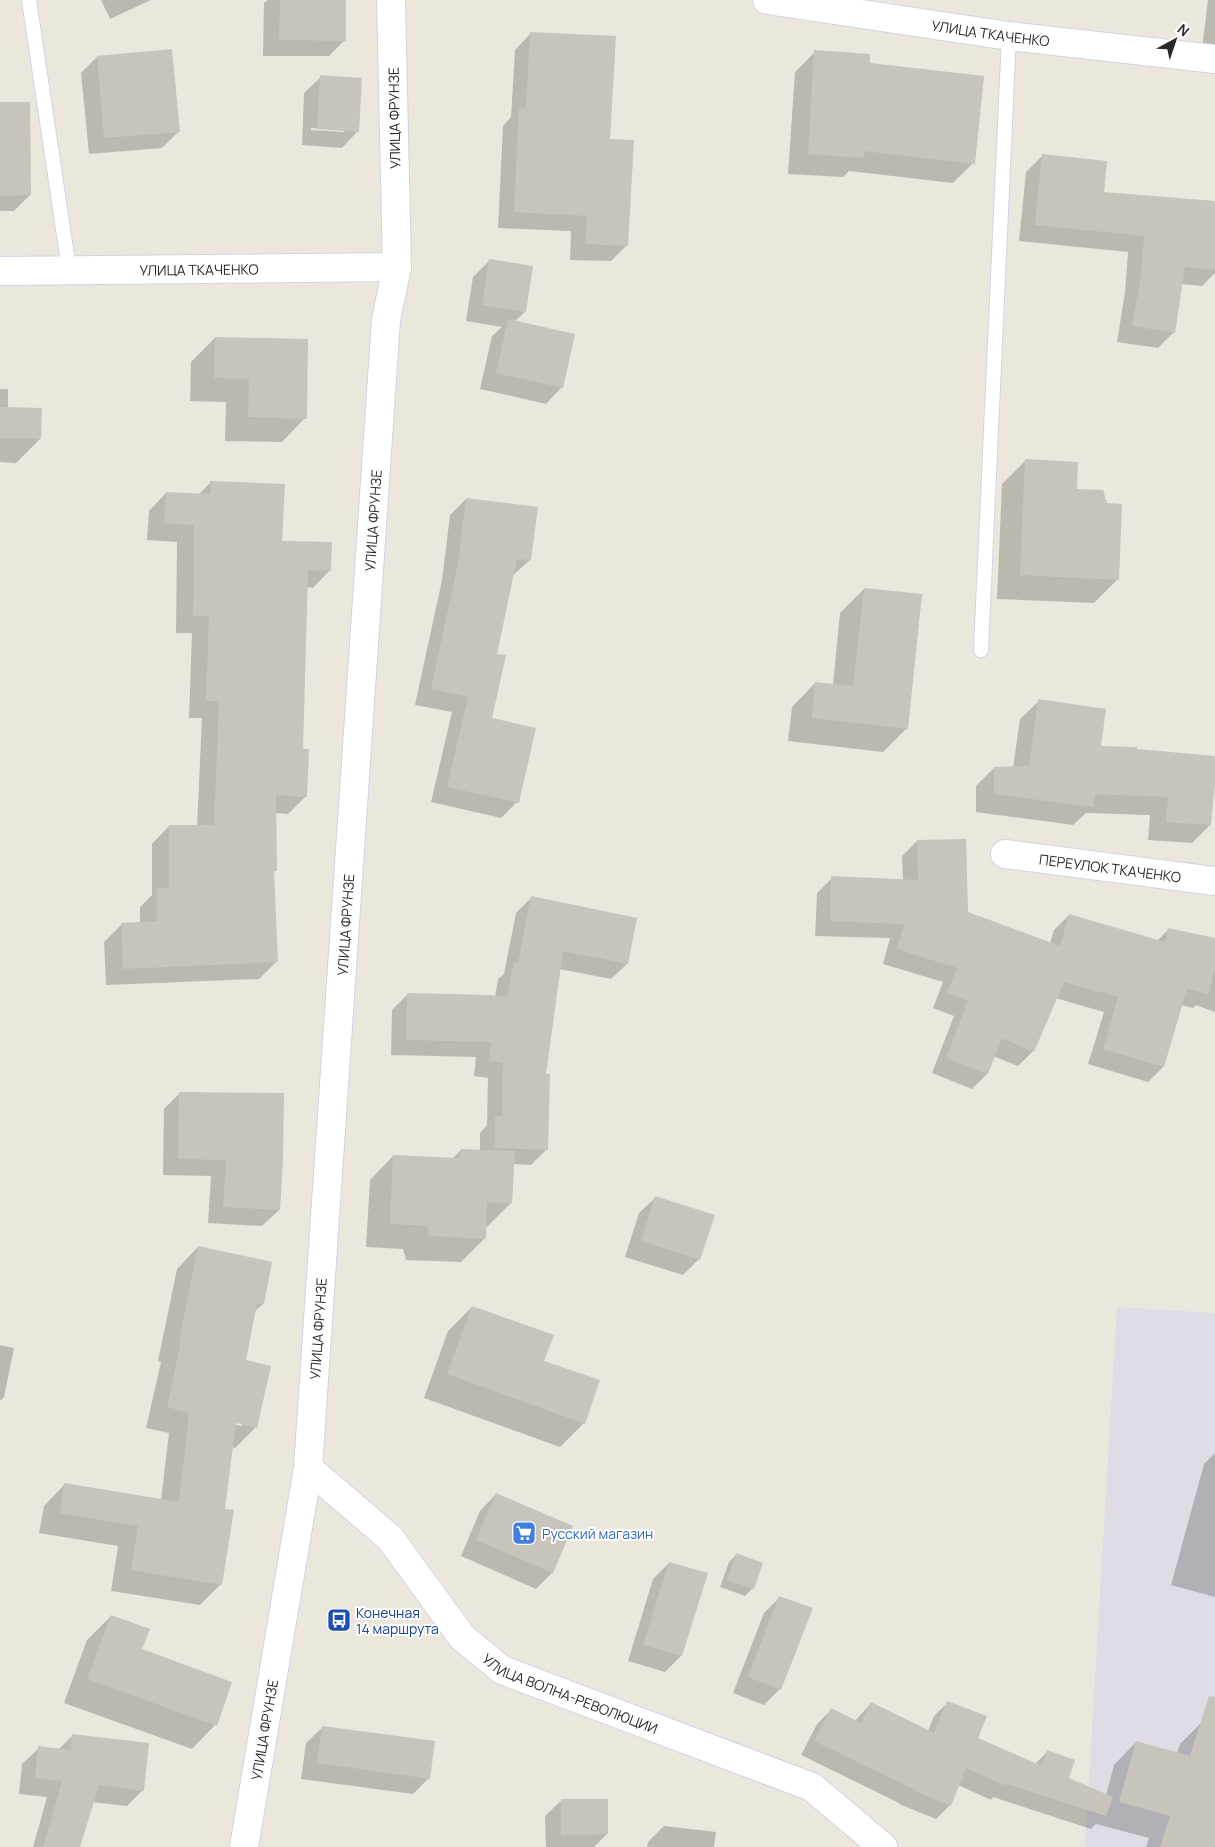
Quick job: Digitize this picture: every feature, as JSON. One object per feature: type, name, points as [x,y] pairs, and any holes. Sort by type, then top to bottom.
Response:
[{"type":"street","name":"УЛИЦА ФРУНЗЕ","points":[[244,1847],[308,1468],[385,330],[398,267],[391,0]]},
{"type":"street","name":"УЛИЦА ТКАЧЕНКО","points":[[767,0],[1009,36],[1215,59]]},
{"type":"street","name":"УЛИЦА ТКАЧЕНКО","points":[[0,271],[398,267]]},
{"type":"street","name":"ПЕРЕУЛОК ТКАЧЕНКО","points":[[1005,854],[1215,881]]},
{"type":"street","name":"УЛИЦА ВОЛНА-РЕВОЛЮЦИИ","points":[[308,1468],[390,1538],[462,1637],[502,1670],[812,1787],[883,1847]]},
{"type":"lane","points":[[29,0],[70,269]]},
{"type":"lane","points":[[981,650],[1009,36]]},
{"type":"shaded area","points":[[1117,1307],[1215,1313],[1215,1847],[1085,1847]]},
{"type":"building","points":[[280,0],[346,0],[346,41],[279,40]]},
{"type":"building","points":[[530,32],[616,36],[610,139],[634,140],[628,246],[585,244],[587,216],[514,212],[519,108],[526,109]]},
{"type":"building","points":[[172,49],[180,132],[104,138],[97,56]]},
{"type":"building","points":[[814,50],[870,54],[870,63],[984,76],[975,164],[864,151],[864,158],[808,154]]},
{"type":"building","points":[[320,75],[362,78],[359,132],[317,129]]},
{"type":"building","points":[[0,102],[30,102],[31,195],[0,196]]},
{"type":"building","points":[[1042,154],[1107,161],[1104,192],[1215,201],[1215,270],[1185,267],[1175,333],[1132,326],[1141,275],[1144,236],[1035,225]]},
{"type":"building","points":[[489,259],[533,266],[526,312],[482,305]]},
{"type":"building","points":[[508,319],[575,334],[563,388],[496,373]]},
{"type":"building","points":[[215,337],[308,339],[307,419],[248,417],[249,379],[214,378]]},
{"type":"building","points":[[0,407],[42,408],[41,439],[0,438]]},
{"type":"building","points":[[1025,459],[1078,462],[1077,489],[1103,490],[1107,503],[1122,504],[1119,580],[1020,575]]},
{"type":"building","points":[[210,481],[285,484],[282,541],[332,542],[331,571],[308,570],[303,749],[309,749],[307,797],[276,795],[277,871],[274,871],[278,962],[123,969],[121,923],[157,921],[157,888],[169,888],[169,825],[214,825],[219,701],[206,701],[209,616],[193,616],[194,525],[164,523],[166,492],[210,494]]},
{"type":"building","points":[[466,498],[538,507],[531,560],[517,559],[497,654],[506,655],[492,718],[536,728],[519,803],[447,787],[468,697],[431,689],[458,563]]},
{"type":"building","points":[[864,588],[922,594],[908,729],[812,718],[815,682],[853,686]]},
{"type":"building","points":[[1038,699],[1106,709],[1101,746],[1137,747],[1137,749],[1215,756],[1215,784],[1211,825],[1166,822],[1168,797],[1095,794],[1093,807],[994,794],[994,767],[1029,766]]},
{"type":"building","points":[[966,839],[968,912],[1060,946],[1069,914],[1165,942],[1168,928],[1215,938],[1215,967],[1209,994],[1187,989],[1164,1067],[1103,1049],[1118,997],[1064,982],[1034,1052],[1002,1038],[988,1074],[946,1058],[968,1001],[947,993],[957,968],[897,949],[904,924],[830,921],[831,876],[918,880],[917,840]]},
{"type":"building","points":[[531,896],[637,918],[628,964],[563,951],[546,1074],[550,1074],[548,1150],[495,1148],[495,1116],[502,1116],[503,1063],[489,1061],[491,1042],[406,1040],[407,993],[507,997],[514,962],[518,963]]},
{"type":"building","points":[[179,1092],[284,1093],[280,1210],[223,1207],[226,1160],[178,1159]]},
{"type":"building","points":[[461,1149],[515,1151],[512,1203],[487,1202],[486,1239],[429,1236],[427,1226],[390,1224],[393,1155],[460,1158]]},
{"type":"building","points":[[655,1196],[715,1215],[700,1260],[641,1241]]},
{"type":"building","points":[[198,1246],[272,1262],[264,1304],[257,1303],[246,1360],[271,1366],[257,1428],[236,1423],[225,1509],[234,1510],[222,1585],[131,1570],[138,1526],[60,1513],[64,1483],[179,1502],[189,1413],[167,1407]]},
{"type":"building","points":[[472,1306],[554,1335],[544,1361],[600,1380],[585,1424],[447,1374]]},
{"type":"building","name":"Русский магазин","points":[[496,1493],[573,1526],[553,1573],[476,1540]]},
{"type":"building","points":[[736,1553],[763,1563],[754,1589],[727,1580]]},
{"type":"building","points":[[669,1562],[708,1573],[682,1656],[643,1645]]},
{"type":"building","points":[[779,1596],[813,1608],[781,1690],[748,1677]]},
{"type":"building","points":[[111,1615],[150,1629],[142,1649],[232,1682],[217,1726],[87,1679]]},
{"type":"building","points":[[1209,1696],[1215,1697],[1215,1847],[1160,1847],[1170,1816],[1119,1802],[1136,1741],[1190,1756]]},
{"type":"building","points":[[947,1701],[987,1716],[978,1738],[1042,1766],[1047,1750],[1075,1760],[1069,1778],[1113,1797],[1106,1816],[1007,1784],[1006,1786],[966,1768],[951,1806],[912,1790],[814,1741],[831,1708],[861,1723],[871,1702],[934,1733]]},
{"type":"building","points":[[322,1726],[435,1741],[430,1779],[317,1763]]},
{"type":"building","points":[[72,1734],[149,1743],[144,1791],[99,1785],[80,1847],[43,1847],[62,1781],[35,1778],[38,1746],[70,1750]]},
{"type":"building","points":[[561,1799],[608,1799],[608,1834],[561,1835]]},
{"type":"place","name":"Русский магазин","points":[[524,1533]]},
{"type":"place","name":"Конечная 14 маршрута","points":[[339,1620]]}]
